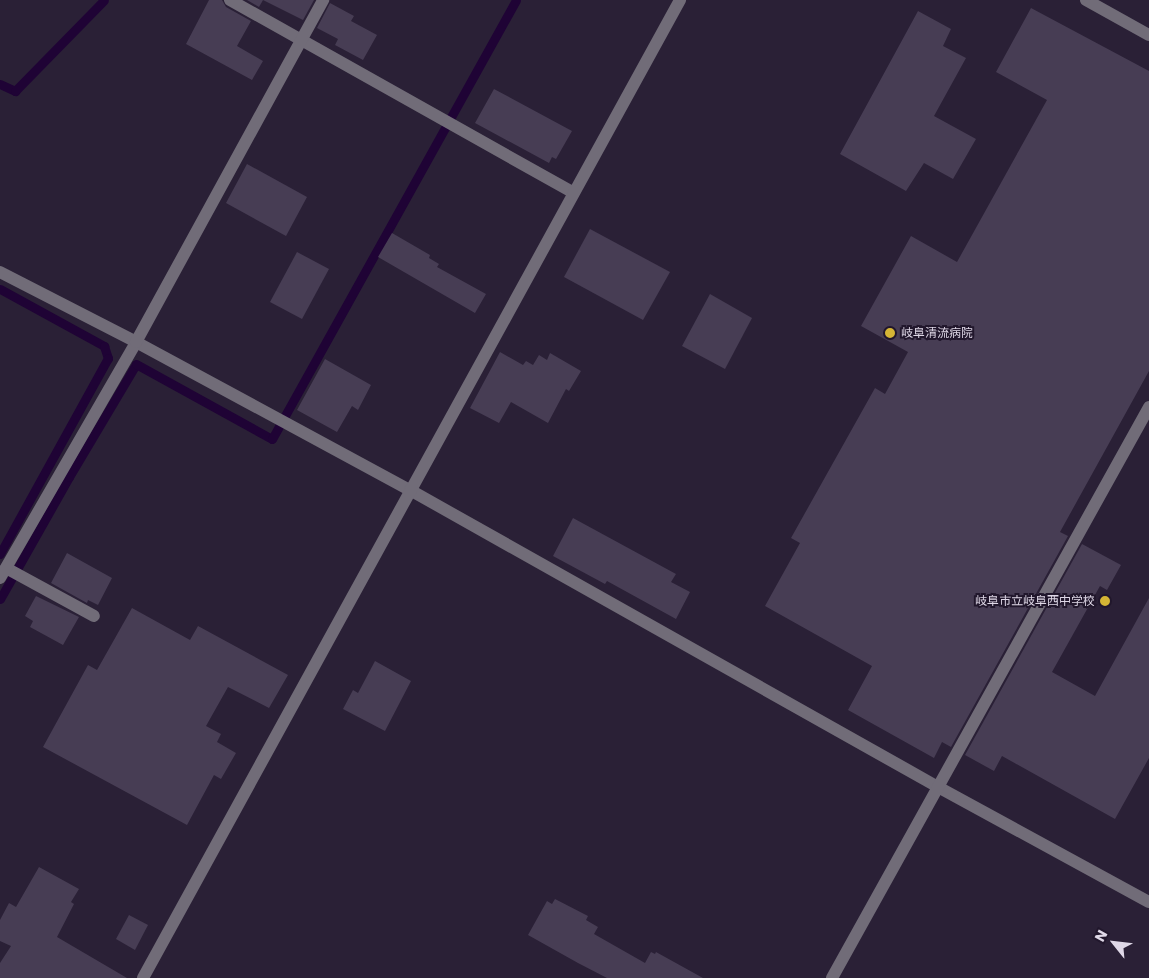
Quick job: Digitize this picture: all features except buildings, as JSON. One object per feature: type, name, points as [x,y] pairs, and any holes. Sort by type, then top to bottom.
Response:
[{"type":"street","points":[[230,0],[300,41],[574,192]]},
{"type":"street","points":[[94,616],[3,573],[136,342],[323,0]]},
{"type":"street","points":[[143,978],[680,0]]},
{"type":"street","points":[[1086,0],[1149,35]]},
{"type":"street","points":[[0,272],[136,342],[410,490],[938,787],[1149,902]]},
{"type":"street","points":[[832,978],[1149,407]]},
{"type":"waterway","points":[[0,84],[15,91],[104,0]]},
{"type":"waterway","points":[[0,599],[136,364],[272,439],[516,0]]},
{"type":"waterway","points":[[0,289],[104,346],[108,358],[0,554]]},
{"type":"place","name":"岐阜清流病院","points":[[890,333]]},
{"type":"place","name":"岐阜市立岐阜西中学校","points":[[1105,601]]}]
